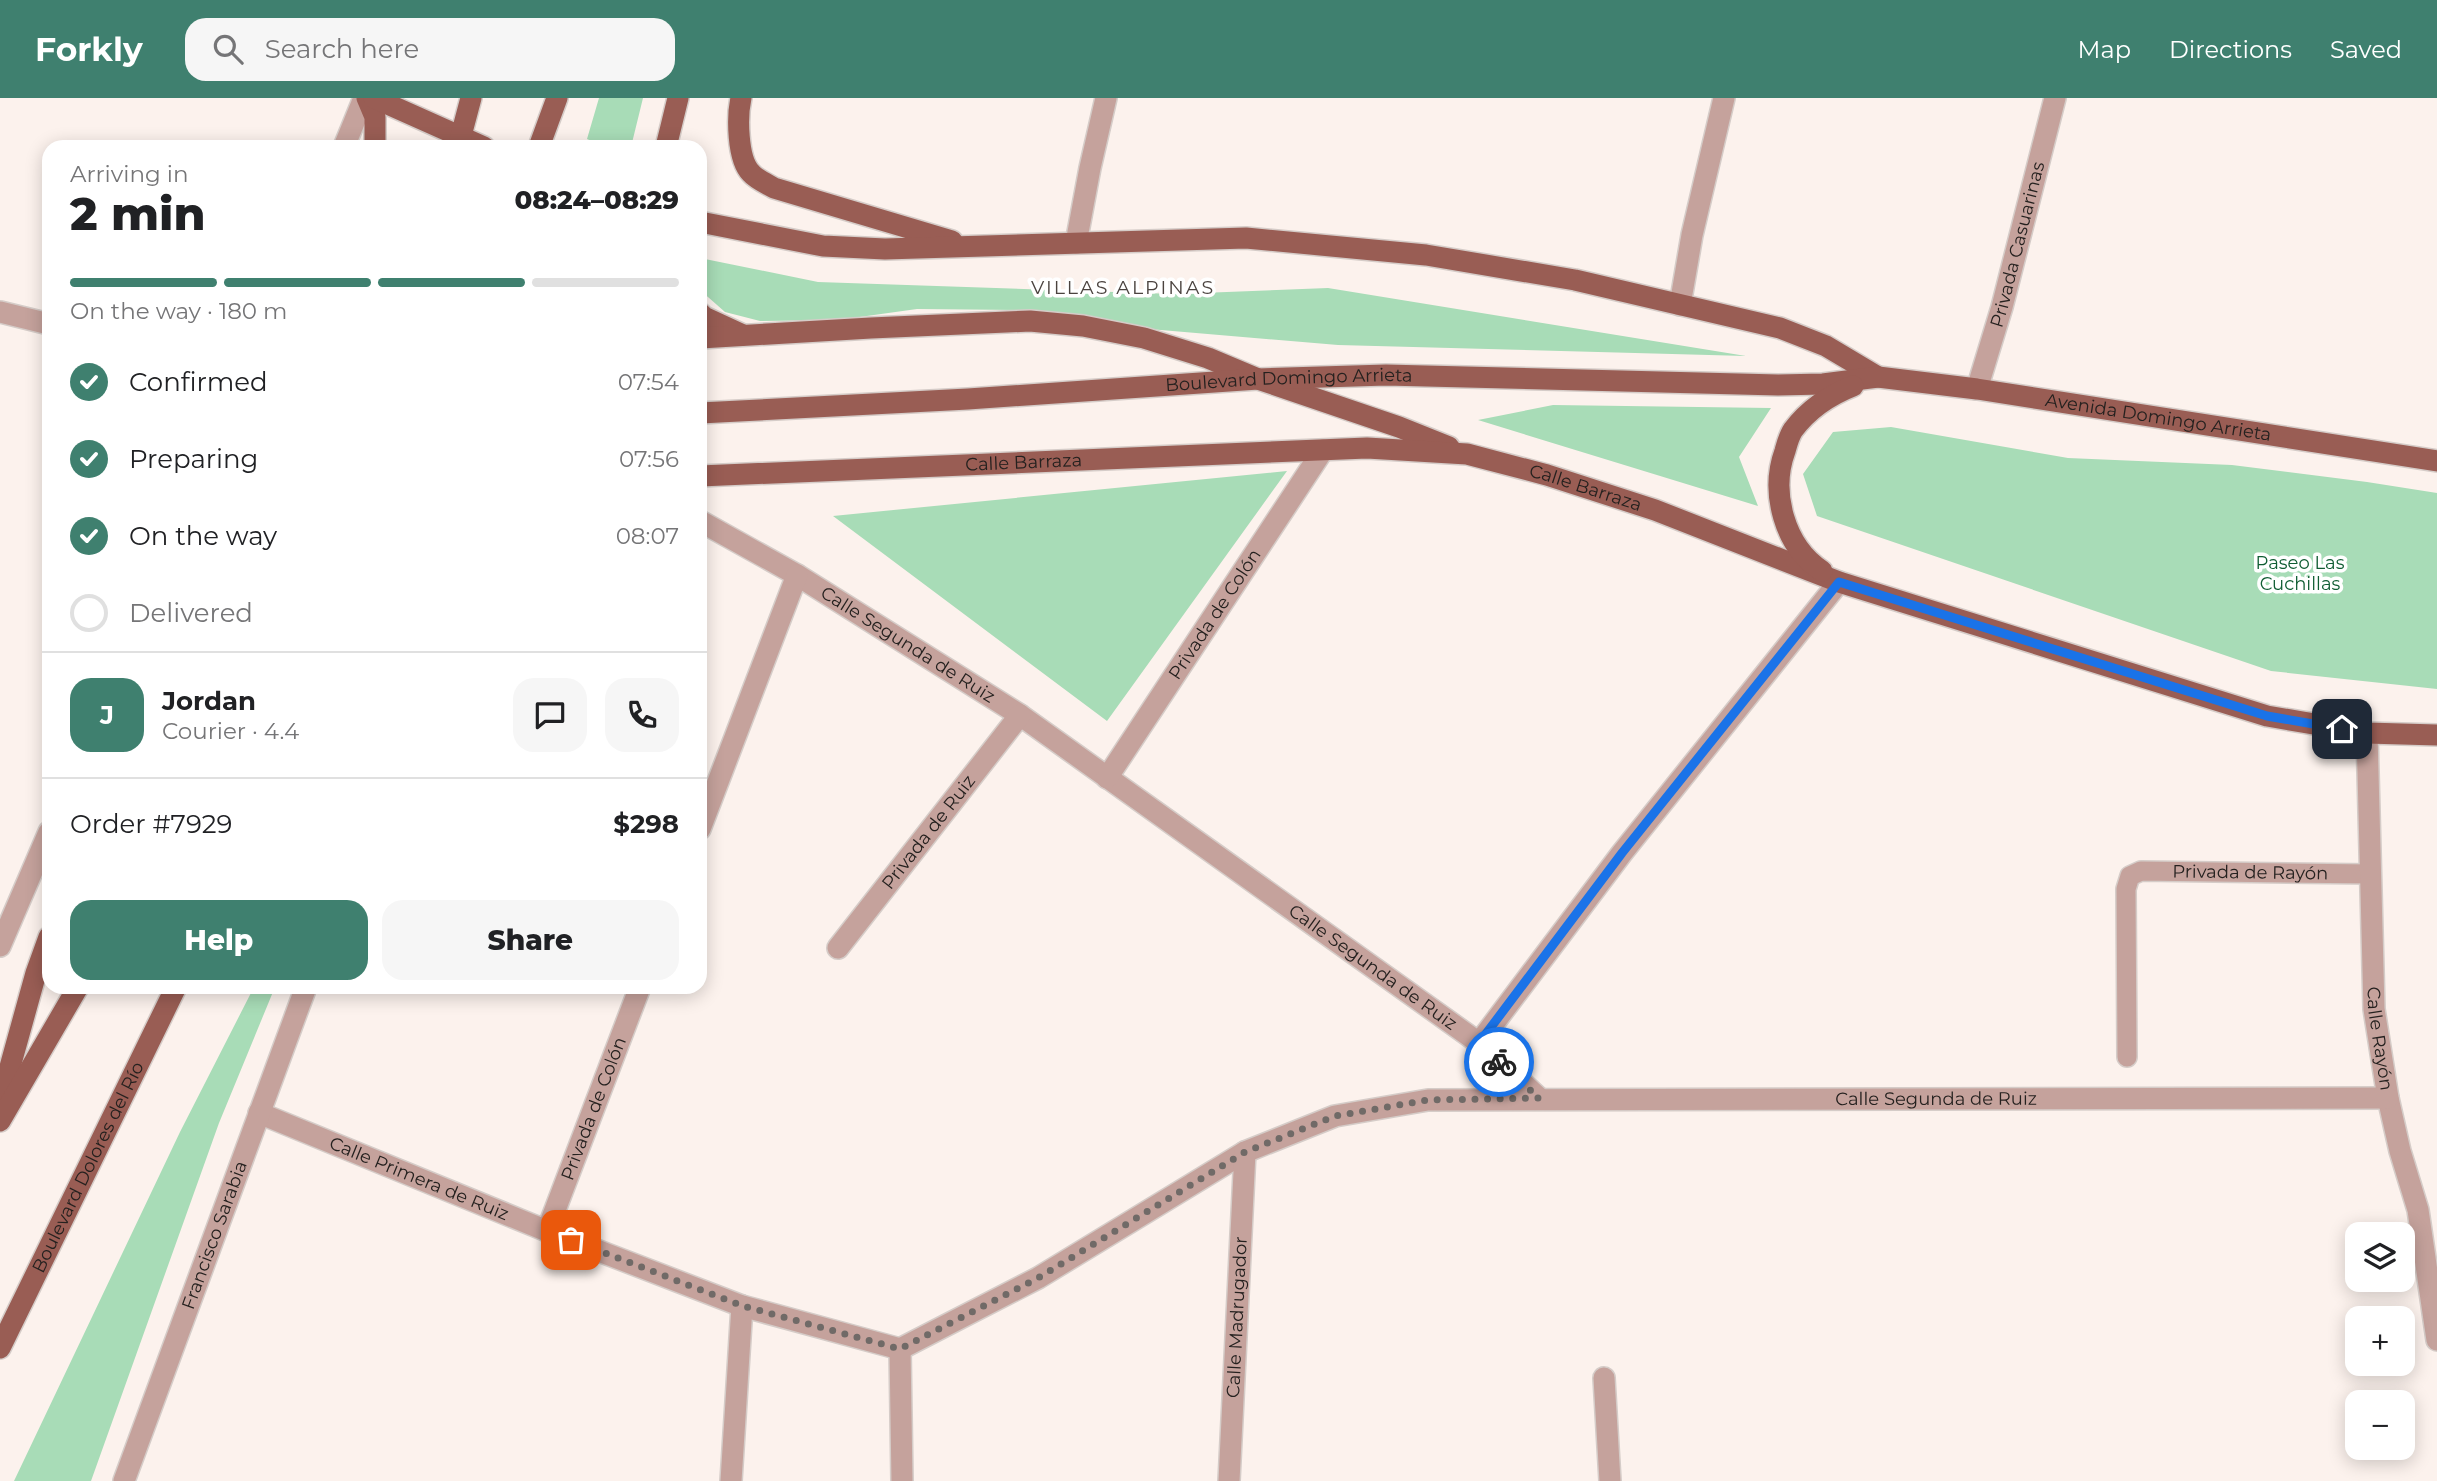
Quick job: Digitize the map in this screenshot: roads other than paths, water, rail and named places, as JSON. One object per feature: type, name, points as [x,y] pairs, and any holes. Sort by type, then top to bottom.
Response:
[{"type":"main road","points":[[366,98],[376,117],[375,140]]},
{"type":"main road","points":[[374,98],[457,140]]},
{"type":"main road","points":[[459,140],[471,98]]},
{"type":"main road","points":[[542,140],[557,98]]},
{"type":"main road","points":[[668,140],[678,98]]},
{"type":"main road","points":[[741,98],[739,144],[749,173],[774,188],[971,247]]},
{"type":"main road","points":[[707,223],[823,246],[885,249],[1246,239],[1426,255],[1575,280],[1780,328],[1826,346],[1878,377]]},
{"type":"main road","points":[[707,318],[748,337]]},
{"type":"main road","points":[[707,338],[1030,321],[1083,326],[1144,338],[1208,358],[1258,379],[1399,426],[1467,454]]},
{"type":"main road","name":"Boulevard Domingo Arrieta","points":[[707,413],[968,400],[1258,379],[1386,375],[1778,385],[1823,384],[1878,377]]},
{"type":"main road","points":[[1839,582],[1809,563],[1789,534],[1779,500],[1780,464],[1792,432],[1813,410],[1836,393],[1878,377]]},
{"type":"main road","name":"Avenida Domingo Arrieta","points":[[1878,377],[1977,389],[2437,461]]},
{"type":"main road","name":"Calle Barraza","points":[[707,476],[1367,448],[1467,454],[1546,475],[1655,510],[1839,582],[2267,716],[2367,733],[2437,735]]},
{"type":"main road","points":[[0,1103],[42,956]]},
{"type":"main road","points":[[0,1121],[74,994]]},
{"type":"main road","name":"Boulevard Dolores del Río","points":[[0,1348],[173,994]]},
{"type":"street","points":[[347,140],[366,98]]},
{"type":"street","points":[[1076,243],[1106,98]]},
{"type":"street","points":[[1680,305],[1692,234],[1724,98]]},
{"type":"street","name":"Privada Casuarinas","points":[[1977,389],[2002,307],[2055,98]]},
{"type":"street","points":[[0,312],[42,322]]},
{"type":"street","name":"Privada de Colón","points":[[1107,778],[1323,450]]},
{"type":"street","name":"Calle Segunda de Ruiz","points":[[707,524],[797,575],[1020,715],[1479,1043],[1539,1098],[2388,1098]]},
{"type":"street","points":[[707,811],[797,575]]},
{"type":"street","points":[[1479,1043],[1622,853],[1839,582]]},
{"type":"street","name":"Privada de Ruiz","points":[[838,948],[1020,715]]},
{"type":"street","name":"Calle Rayón","points":[[2367,733],[2374,1009],[2388,1098],[2432,1275],[2437,1340]]},
{"type":"street","points":[[0,946],[42,848]]},
{"type":"street","name":"Francisco Sarabia","points":[[124,1481],[303,994]]},
{"type":"street","name":"Privada de Colón","points":[[547,1231],[637,994]]},
{"type":"street","points":[[902,1481],[900,1349],[1038,1278],[1245,1152],[1335,1116],[1428,1100],[1539,1098]]},
{"type":"street","name":"Calle Primera de Ruiz","points":[[259,1113],[547,1231],[743,1306],[900,1349]]},
{"type":"street","name":"Calle Madrugador","points":[[1229,1481],[1245,1152]]},
{"type":"street","points":[[731,1481],[743,1306]]},
{"type":"street","points":[[1604,1378],[1610,1481]]},
{"type":"lane","name":"Privada de Rayón","points":[[2127,1057],[2126,889],[2130,876],[2141,871],[2371,874]]},
{"type":"district","name":"VILLAS ALPINAS","points":[[1123,287]]},
{"type":"park label","name":"Paseo Las Cuchillas","points":[[2300,573]]}]
